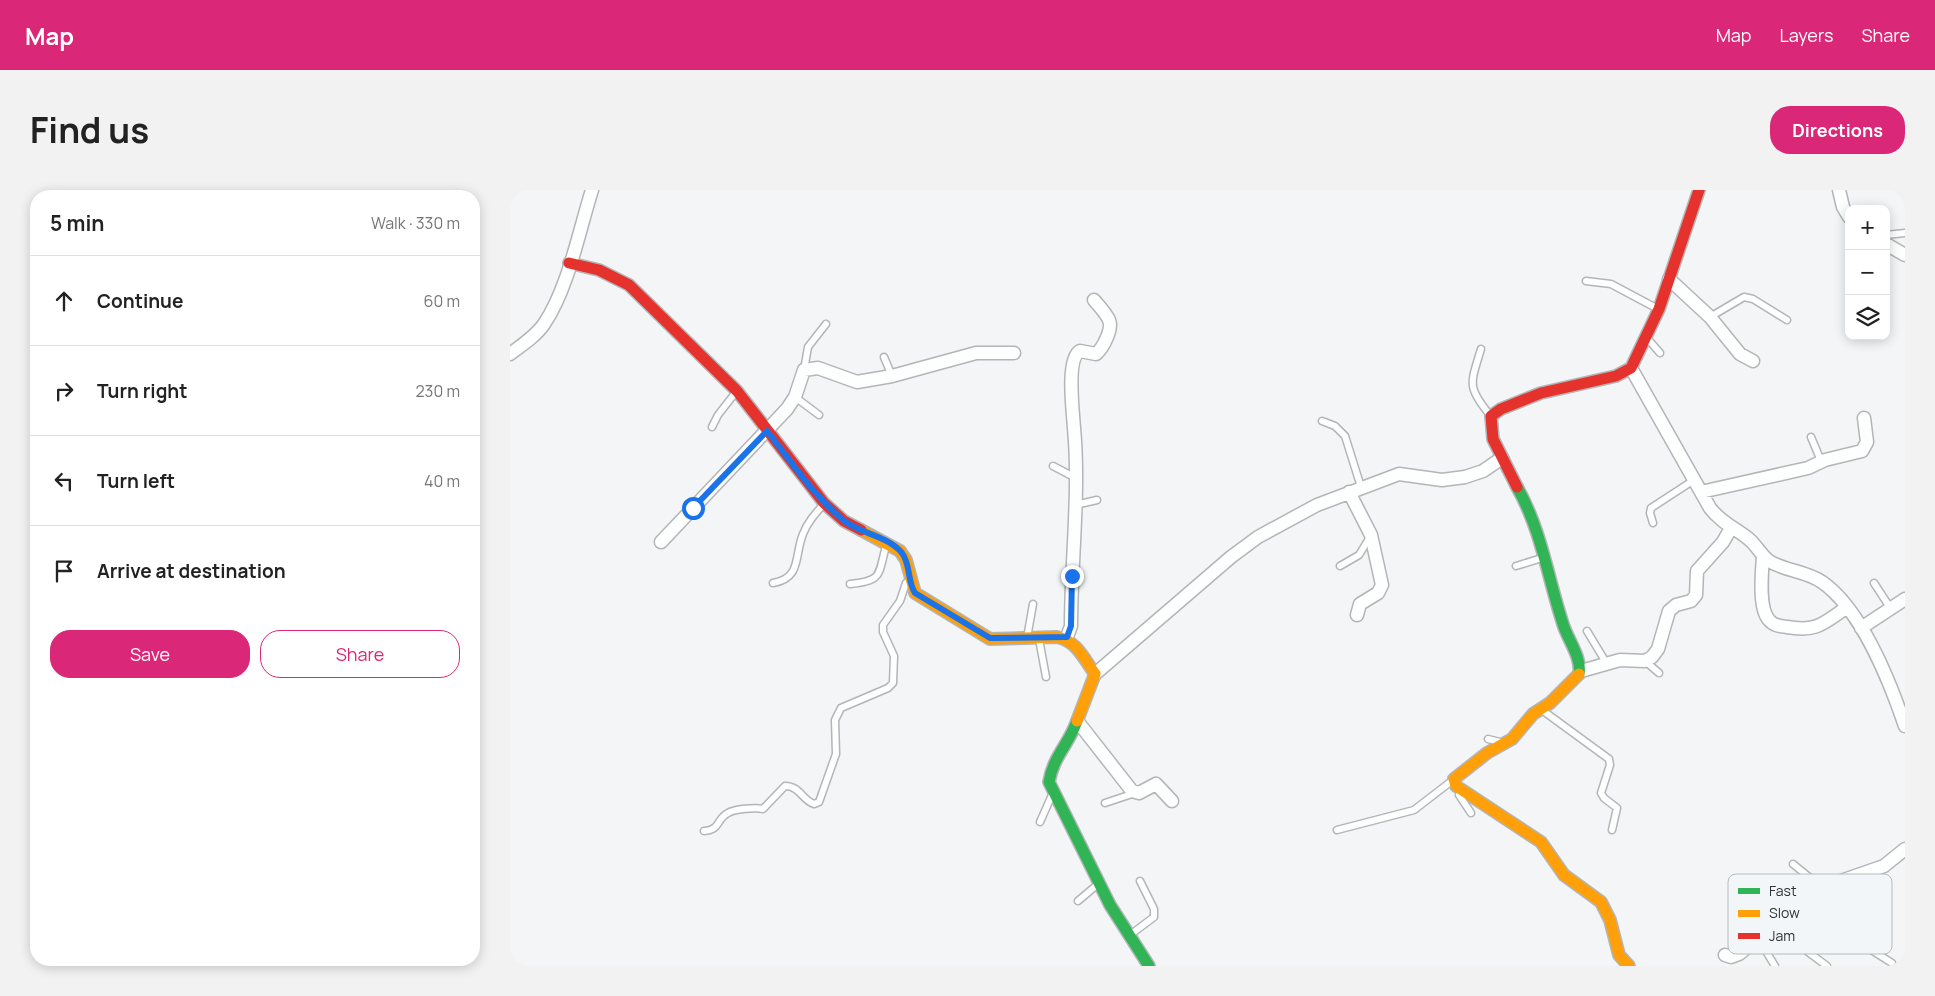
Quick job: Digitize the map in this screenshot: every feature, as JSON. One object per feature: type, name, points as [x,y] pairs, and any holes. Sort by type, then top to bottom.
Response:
[{"type":"street","points":[[510,354],[529,340],[544,324],[562,288],[592,190]]},
{"type":"street","points":[[1630,966],[1619,955],[1609,915],[1601,902],[1564,875],[1541,842],[1456,786],[1452,780],[1487,753],[1506,743],[1540,709],[1578,677],[1581,671],[1581,666],[1569,643],[1530,512],[1490,430],[1490,416],[1501,409],[1541,393],[1616,376],[1631,368],[1659,309],[1699,190]]},
{"type":"street","points":[[1838,190],[1845,210]]},
{"type":"street","points":[[1890,246],[1905,255]]},
{"type":"street","points":[[569,263],[599,270],[629,285],[676,334],[737,391],[824,503],[844,521],[887,542],[900,551],[910,571],[912,588],[915,593],[981,635],[999,640],[1067,637]]},
{"type":"street","points":[[1669,279],[1710,316],[1736,349],[1753,361]]},
{"type":"street","points":[[1067,637],[1071,626],[1076,453],[1071,400],[1073,359],[1080,351],[1096,354],[1102,350],[1110,326],[1110,321],[1094,300]]},
{"type":"street","points":[[660,542],[767,431],[795,397],[804,370],[810,367],[818,368],[857,382],[892,376],[976,353],[1014,353]]},
{"type":"street","points":[[1631,368],[1694,480],[1720,521],[1752,542],[1763,556],[1777,565],[1822,582],[1846,608],[1861,628],[1885,674],[1905,726]]},
{"type":"street","points":[[1701,492],[1808,468],[1821,461],[1862,451],[1867,442],[1864,418]]},
{"type":"street","points":[[1149,966],[1128,936],[1099,883],[1049,782],[1052,766],[1078,722],[1095,674],[1252,541],[1317,505],[1355,489],[1405,473],[1442,480],[1465,477],[1483,471],[1502,458]]},
{"type":"street","points":[[1355,489],[1371,535],[1382,585],[1378,593],[1360,604],[1357,615]]},
{"type":"street","points":[[1581,671],[1620,660],[1645,661],[1652,657],[1658,649],[1668,611],[1676,605],[1691,601],[1696,595],[1696,571],[1723,542],[1731,528]]},
{"type":"street","points":[[1763,556],[1762,587],[1765,611],[1768,620],[1775,625],[1810,630],[1846,608]]},
{"type":"street","points":[[1861,628],[1905,599]]},
{"type":"street","points":[[1067,637],[1095,674]]},
{"type":"street","points":[[1078,722],[1135,793],[1156,784],[1172,801]]},
{"type":"street","points":[[1860,874],[1884,866],[1905,849]]},
{"type":"street","points":[[1725,955],[1731,957],[1739,954]]},
{"type":"lane","points":[[1890,235],[1905,233]]},
{"type":"lane","points":[[1586,281],[1611,284],[1659,309]]},
{"type":"lane","points":[[1710,316],[1744,297],[1753,299],[1787,320]]},
{"type":"lane","points":[[804,370],[808,347],[826,324]]},
{"type":"lane","points":[[1647,337],[1660,353]]},
{"type":"lane","points":[[1481,349],[1472,386],[1475,396],[1490,416]]},
{"type":"lane","points":[[884,357],[892,376]]},
{"type":"lane","points":[[712,426],[723,407],[737,391]]},
{"type":"lane","points":[[795,397],[819,414]]},
{"type":"lane","points":[[1322,421],[1335,426],[1345,436],[1355,489]]},
{"type":"lane","points":[[1811,437],[1821,461]]},
{"type":"lane","points":[[1052,466],[1074,477]]},
{"type":"lane","points":[[1653,523],[1650,513],[1651,508],[1694,480]]},
{"type":"lane","points":[[1074,505],[1097,500]]},
{"type":"lane","points":[[773,583],[782,582],[791,575],[804,532],[824,503]]},
{"type":"lane","points":[[1340,566],[1359,555],[1371,535]]},
{"type":"lane","points":[[850,584],[875,579],[879,573],[887,542]]},
{"type":"lane","points":[[1516,566],[1544,558]]},
{"type":"lane","points":[[704,831],[715,828],[728,812],[752,807],[763,809],[768,806],[785,786],[798,789],[808,802],[814,804],[819,802],[836,754],[836,714],[840,708],[894,683],[894,656],[883,625],[900,601],[910,571]]},
{"type":"lane","points":[[1874,583],[1891,609]]},
{"type":"lane","points":[[1027,639],[1033,604]]},
{"type":"lane","points":[[1586,631],[1607,664]]},
{"type":"lane","points":[[1039,638],[1046,677]]},
{"type":"lane","points":[[1645,661],[1659,673]]},
{"type":"lane","points":[[1540,709],[1608,759],[1610,765],[1601,792],[1604,798],[1617,808],[1612,830]]},
{"type":"lane","points":[[1488,739],[1506,743]]},
{"type":"lane","points":[[1337,830],[1414,810],[1452,780],[1471,812]]},
{"type":"lane","points":[[1040,822],[1053,791]]},
{"type":"lane","points":[[1105,803],[1135,793]]},
{"type":"lane","points":[[1793,864],[1805,874]]},
{"type":"lane","points":[[1128,936],[1154,917],[1154,909],[1140,881]]},
{"type":"lane","points":[[1078,901],[1099,883]]},
{"type":"lane","points":[[1768,954],[1775,966]]},
{"type":"lane","points":[[1811,954],[1827,966]]},
{"type":"lane","points":[[1879,954],[1892,962]]},
{"type":"traffic: fast","points":[[1517,487],[1526,504],[1539,538],[1558,609],[1579,662],[1579,674]]},
{"type":"traffic: fast","points":[[1077,721],[1054,765],[1049,782],[1110,905],[1149,966]]},
{"type":"traffic: slow","points":[[861,530],[900,551],[906,560],[915,593],[990,639],[1057,637],[1070,642],[1095,674],[1077,721]]},
{"type":"traffic: slow","points":[[1579,674],[1550,703],[1533,714],[1512,739],[1487,753],[1454,779],[1456,786],[1541,842],[1564,875],[1601,902],[1610,920],[1619,955],[1629,966]]},
{"type":"traffic: jam","points":[[1517,487],[1493,439],[1491,416],[1501,409],[1541,393],[1616,376],[1631,368],[1659,309],[1699,190]]},
{"type":"traffic: jam","points":[[569,263],[599,270],[629,285],[737,391],[824,503],[844,521],[861,530]]},
{"type":"route","points":[[693,508],[767,431],[803,474],[824,503],[844,521],[887,542],[900,551],[910,571],[910,582],[915,593],[981,635],[999,640],[1067,637],[1071,631],[1072,576]]}]
